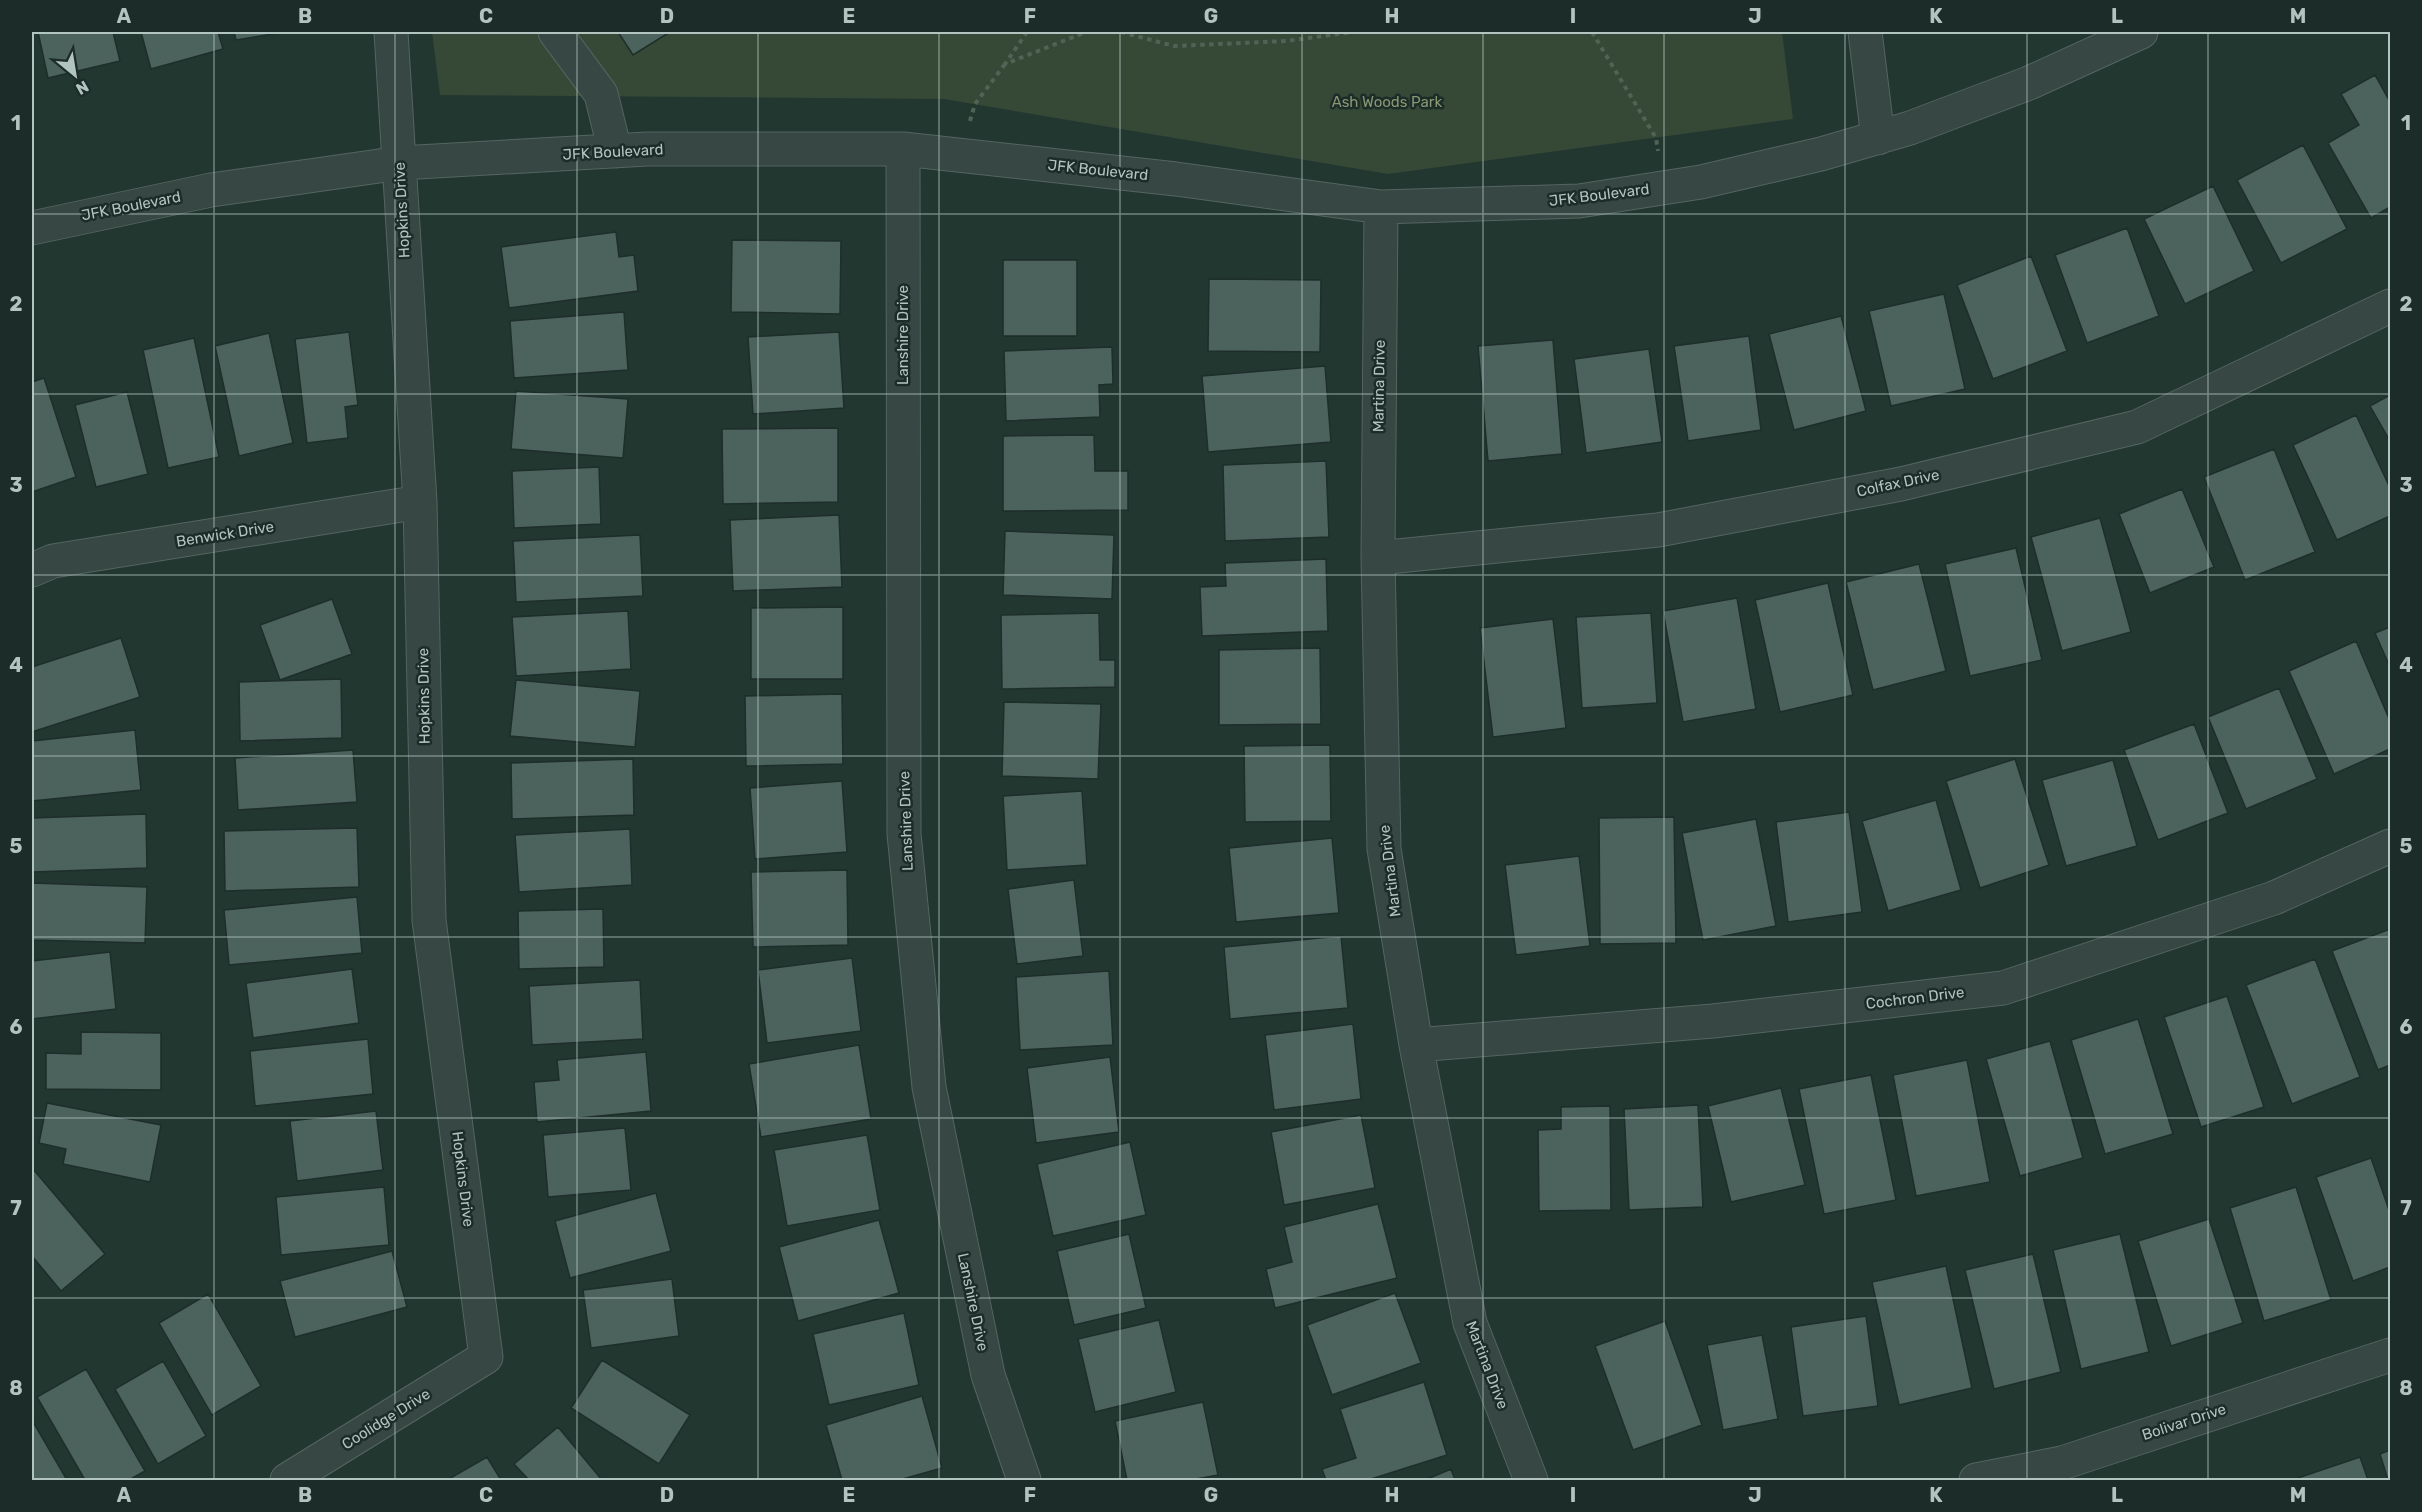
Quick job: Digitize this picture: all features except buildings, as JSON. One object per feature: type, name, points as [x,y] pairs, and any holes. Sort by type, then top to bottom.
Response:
[{"type":"street","name":"Hopkins Drive","points":[[391,32],[420,502],[429,920],[486,1357]]},
{"type":"street","points":[[555,32],[601,94],[615,151]]},
{"type":"street","points":[[1865,32],[1878,138]]},
{"type":"street","name":"JFK Boulevard","points":[[32,228],[212,190],[400,163],[647,149],[903,148],[1176,179],[1381,207],[1579,201],[1701,182],[1878,138],[2029,83],[2141,32]]},
{"type":"street","name":"Lanshire Drive","points":[[903,148],[904,834],[929,1087],[988,1375],[1024,1480]]},
{"type":"street","name":"Martina Drive","points":[[1381,207],[1377,558],[1384,849],[1416,1044],[1470,1323],[1531,1480]]},
{"type":"street","name":"Colfax Drive","points":[[1377,558],[1658,530],[1900,484],[2137,428],[2391,306]]},
{"type":"street","name":"Benwick Drive","points":[[32,570],[53,561],[420,502]]},
{"type":"street","name":"Cochron Drive","points":[[1416,1044],[1713,1021],[2003,988],[2274,898],[2391,846]]},
{"type":"street","name":"Bolivar Drive","points":[[1976,1480],[2062,1463],[2391,1355]]},
{"type":"street","name":"Coolidge Drive","points":[[287,1480],[486,1357]]},
{"type":"path","points":[[960,155],[975,104],[1027,32]]},
{"type":"path","points":[[1005,64],[1086,32]]},
{"type":"path","points":[[1121,32],[1174,46],[1286,41],[1353,32]]},
{"type":"path","points":[[1592,32],[1656,138],[1664,188]]},
{"type":"green space","name":"Ash Woods Park","points":[[432,32],[1782,32],[1793,119],[1388,174],[944,99],[440,95]]}]
